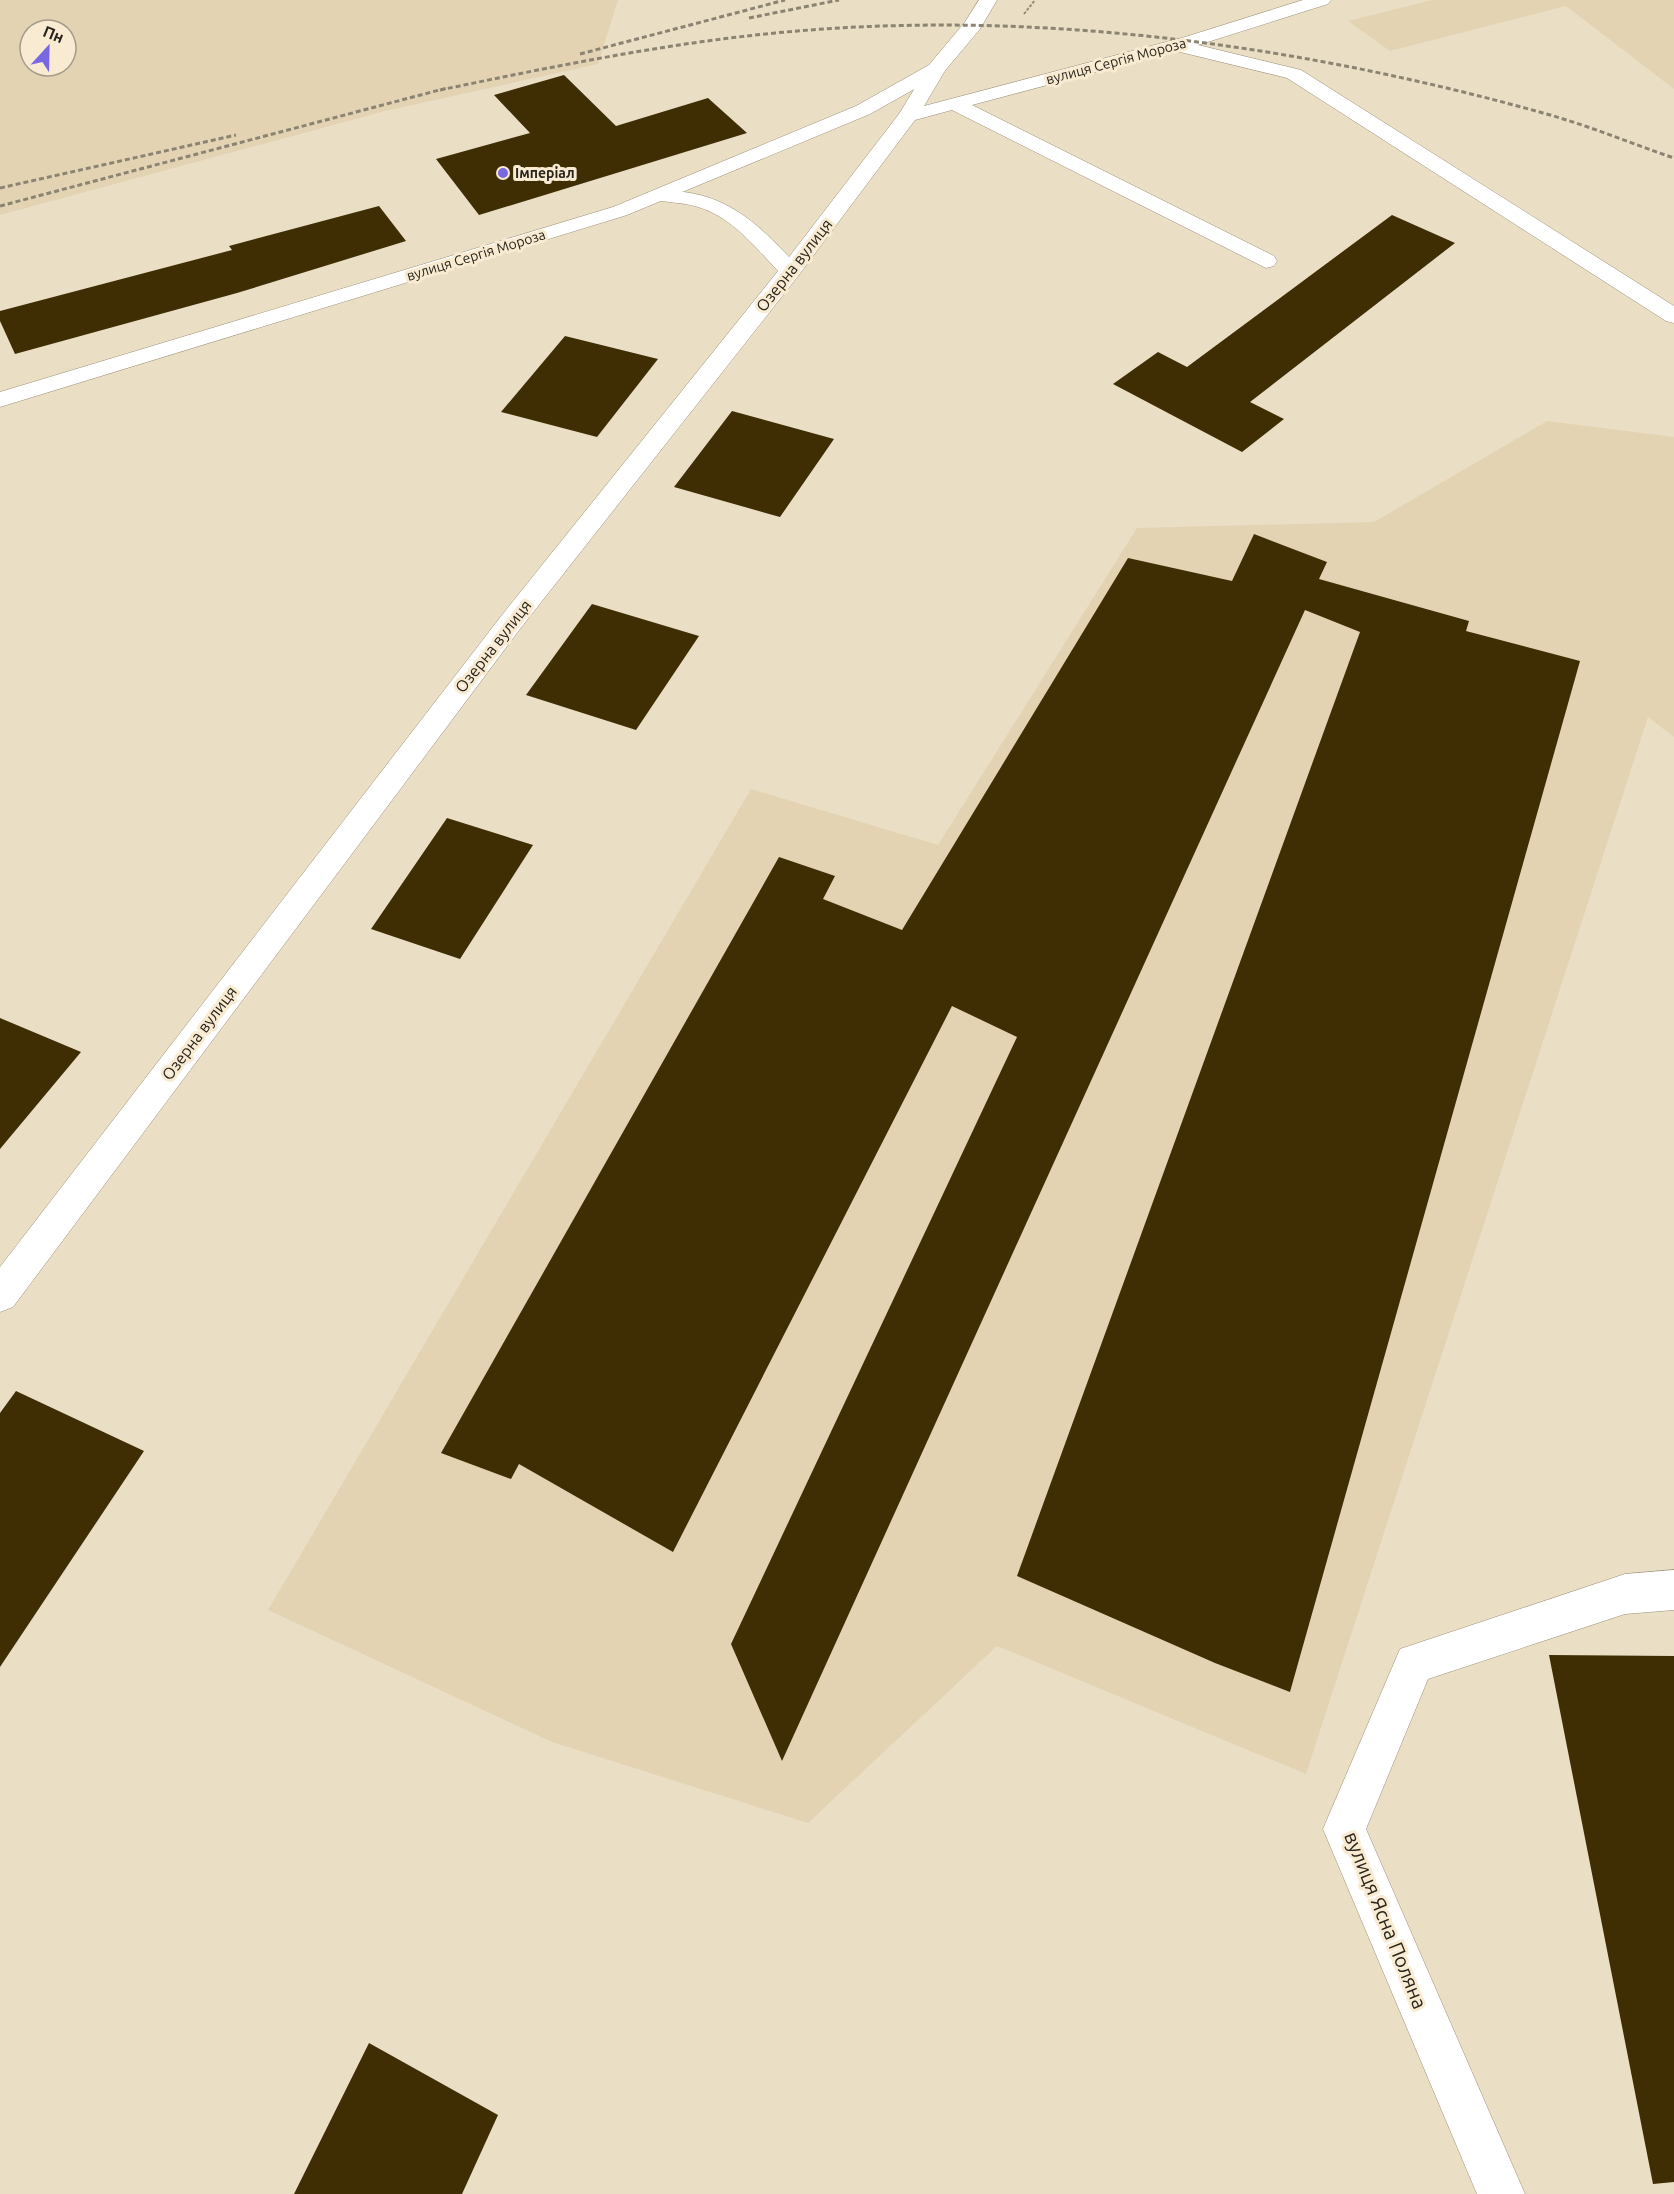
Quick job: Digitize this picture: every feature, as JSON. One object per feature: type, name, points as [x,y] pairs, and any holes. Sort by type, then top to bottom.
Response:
[{"type":"street","name":"Озерна вулиця","points":[[0,1295],[511,622],[790,271],[908,116],[936,69],[973,25],[988,0]]},
{"type":"street","name":"вулиця Сергія Мороза","points":[[908,116],[1175,45],[1322,0]]},
{"type":"street","points":[[1175,45],[1294,74],[1671,315]]},
{"type":"street","name":"вулиця Сергія Мороза","points":[[0,400],[620,211],[863,110],[936,69]]},
{"type":"street","points":[[955,104],[1266,261]]},
{"type":"street","points":[[659,195],[702,201],[726,211],[748,226],[790,271]]},
{"type":"street","name":"вулиця Ясна Поляна","points":[[1501,2194],[1344,1829],[1414,1663],[1625,1594],[1674,1590]]},
{"type":"shaded area","points":[[0,0],[618,0],[598,64],[385,111],[0,215]]},
{"type":"shaded area","points":[[1432,0],[1674,0],[1674,89],[1566,6],[1390,51],[1348,21]]},
{"type":"shaded area","points":[[1547,421],[1674,437],[1674,737],[1648,717],[1306,1774],[997,1646],[808,1823],[552,1742],[268,1610],[751,789],[938,845],[1137,528],[1374,522]]},
{"type":"building","points":[[564,75],[616,126],[708,98],[747,133],[479,215],[436,159],[530,133],[494,95]]},
{"type":"building","points":[[379,206],[406,241],[237,293],[15,354],[0,321],[0,311],[232,250],[229,246]]},
{"type":"building","points":[[1392,215],[1455,243],[1250,402],[1284,419],[1242,452],[1113,384],[1158,352],[1187,367]]},
{"type":"building","points":[[565,336],[658,359],[597,437],[501,412]]},
{"type":"building","points":[[732,411],[834,439],[780,517],[674,487]]},
{"type":"building","points":[[1254,534],[1327,562],[1319,579],[1469,621],[1466,631],[1580,661],[1290,1692],[1215,1663],[1017,1576],[1360,632],[1305,610],[782,1761],[731,1644],[1017,1037],[952,1006],[673,1552],[519,1464],[511,1479],[441,1453],[779,857],[835,876],[823,899],[902,930],[1128,558],[1232,581]]},
{"type":"building","points":[[592,604],[699,636],[636,730],[526,695]]},
{"type":"building","points":[[447,818],[533,845],[460,959],[371,929]]},
{"type":"building","points":[[0,1018],[81,1052],[0,1149]]},
{"type":"building","points":[[16,1391],[144,1451],[0,1667],[0,1413]]},
{"type":"building","points":[[1549,1655],[1674,1656],[1674,2182],[1653,2184]]},
{"type":"building","points":[[369,2043],[498,2115],[462,2194],[294,2194]]},
{"type":"railway","points":[[580,54],[785,0]]},
{"type":"railway","points":[[749,18],[839,0]]},
{"type":"railway","points":[[440,90],[649,50],[775,33],[871,26],[968,25],[1065,29],[1162,38],[1259,51],[1355,68],[1543,113],[1674,158]]},
{"type":"railway","points":[[0,206],[447,88]]},
{"type":"railway","points":[[0,188],[236,135]]},
{"type":"place","name":"Імперіал","points":[[503,173]]}]
